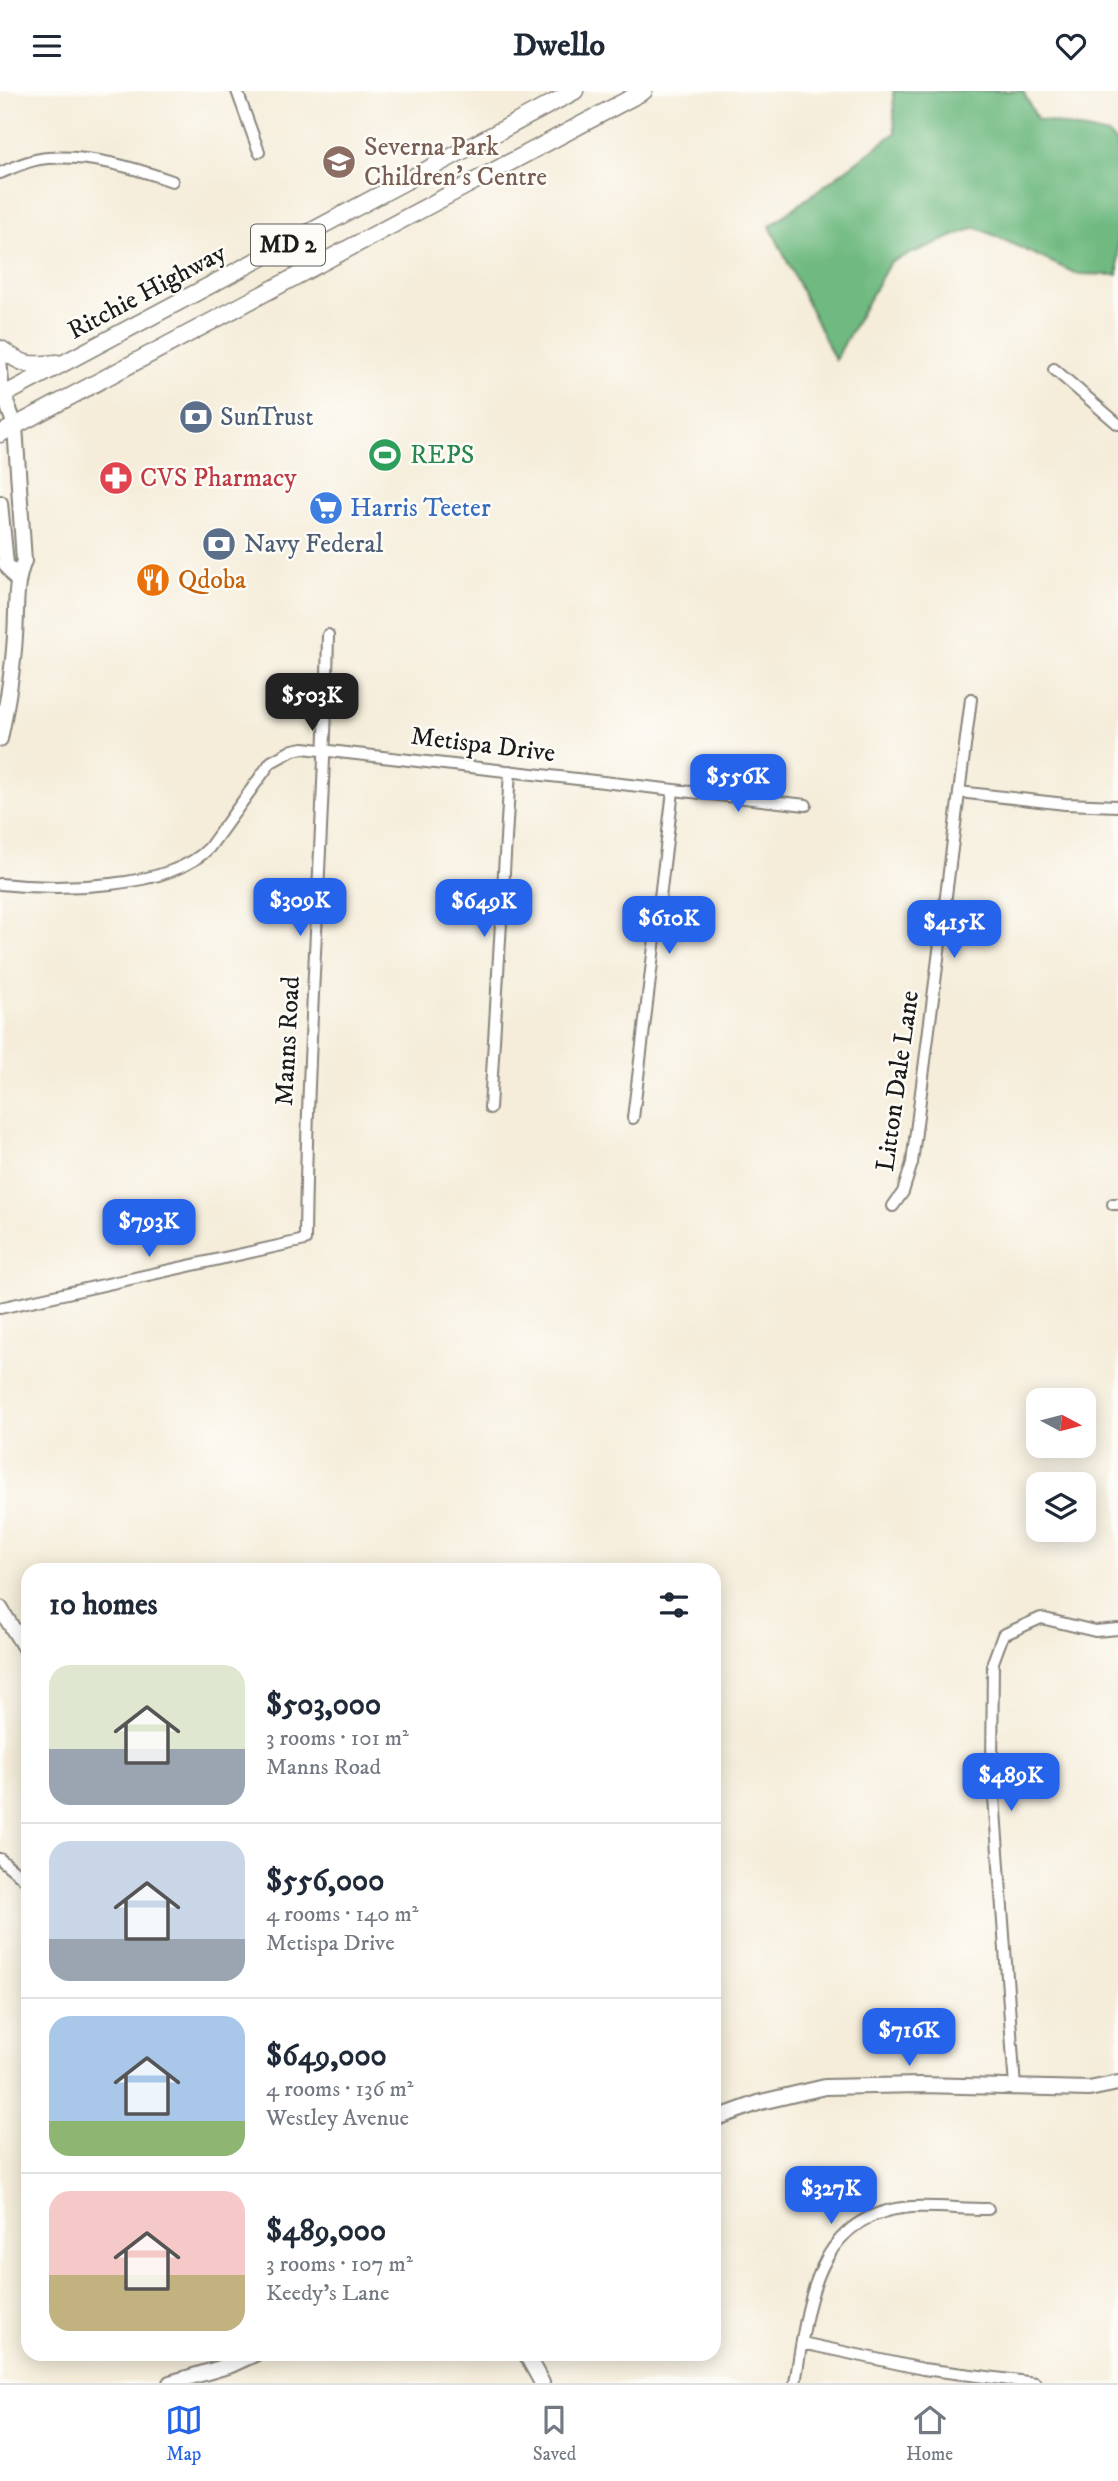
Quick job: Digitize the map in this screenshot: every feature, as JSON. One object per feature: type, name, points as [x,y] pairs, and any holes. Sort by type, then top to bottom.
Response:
[{"type":"highway","name":"Ritchie Highway","points":[[1,401],[67,362],[575,91]]},
{"type":"highway","name":"MD 2","points":[[0,434],[644,91]]},
{"type":"highway","points":[[0,347],[20,363],[36,365],[67,362]]},
{"type":"main road","points":[[0,739],[15,642],[18,606],[16,579],[24,561],[15,426],[1,401]]},
{"type":"main road","points":[[0,503],[6,564],[16,579]]},
{"type":"main road","points":[[0,1608],[21,1642]]},
{"type":"main road","points":[[721,2116],[761,2102],[825,2087],[920,2085],[1089,2089],[1118,2083]]},
{"type":"main road","points":[[170,2383],[198,2379],[239,2361]]},
{"type":"main road","points":[[530,2361],[542,2383]]},
{"type":"street","points":[[237,91],[260,152]]},
{"type":"street","points":[[0,173],[46,158],[80,159],[128,166],[172,181]]},
{"type":"street","points":[[0,347],[1,401]]},
{"type":"street","points":[[1054,369],[1118,423]]},
{"type":"street","name":"Manns Road","points":[[0,1308],[304,1240],[306,1116],[326,750],[328,635]]},
{"type":"street","name":"Litton Dale Lane","points":[[893,1206],[903,1192],[912,1163],[971,699]]},
{"type":"street","name":"Metispa Drive","points":[[0,884],[48,887],[114,883],[155,876],[188,865],[200,858],[209,848],[271,762],[293,750],[303,748],[806,805]]},
{"type":"street","points":[[490,1108],[510,771]]},
{"type":"street","points":[[633,1118],[673,791]]},
{"type":"street","points":[[959,792],[1065,804],[1118,806]]},
{"type":"street","points":[[1014,2088],[992,1769],[993,1662],[1003,1635],[1041,1618],[1095,1631],[1118,1629]]},
{"type":"street","points":[[0,1859],[21,1876]]},
{"type":"street","points":[[794,2383],[818,2273],[835,2244],[854,2228],[893,2210],[911,2207],[988,2209]]},
{"type":"street","points":[[802,2343],[923,2369],[1035,2383]]},
{"type":"green space","points":[[893,91],[1023,91],[1037,119],[1108,135],[1118,144],[1118,275],[1077,274],[976,227],[890,262],[835,360],[770,226],[895,133]]},
{"type":"place","name":"Severna Park Children's Centre","points":[[339,162]]},
{"type":"place","name":"SunTrust","points":[[196,417]]},
{"type":"place","name":"REPS","points":[[385,455]]},
{"type":"place","name":"CVS Pharmacy","points":[[116,478]]},
{"type":"place","name":"Harris Teeter","points":[[326,508]]},
{"type":"place","name":"Navy Federal","points":[[219,544]]},
{"type":"place","name":"Qdoba","points":[[153,580]]}]
